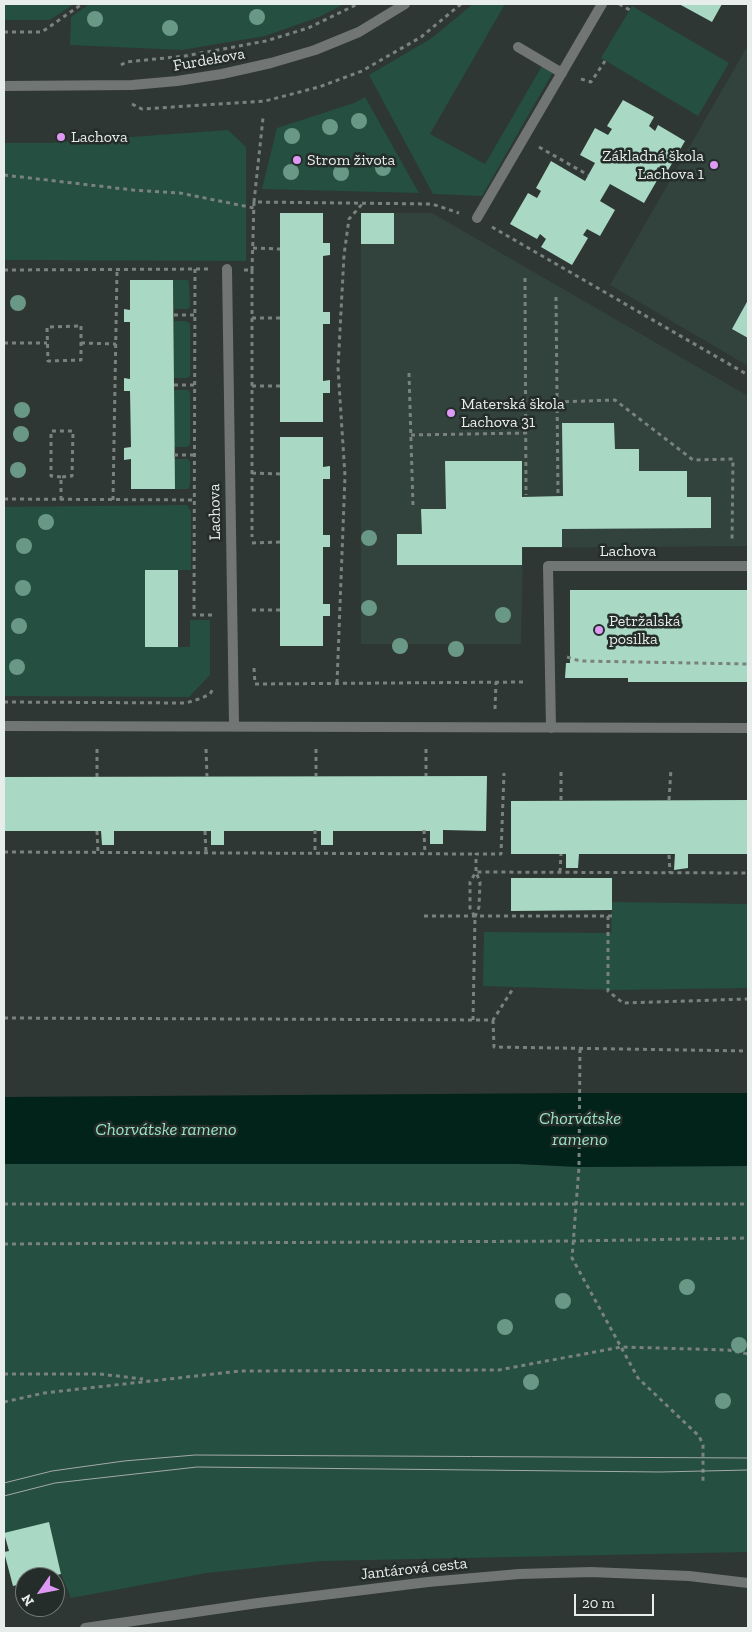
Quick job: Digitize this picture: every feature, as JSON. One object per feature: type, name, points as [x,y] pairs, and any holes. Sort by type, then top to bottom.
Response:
[{"type":"street","name":"Furdekova","points":[[4,86],[132,85],[177,81],[271,64],[315,50],[358,32],[405,4]]},
{"type":"street","points":[[477,218],[602,4]]},
{"type":"street","points":[[518,47],[562,73]]},
{"type":"street","name":"Lachova","points":[[227,269],[234,725]]},
{"type":"street","name":"Lachova","points":[[552,728],[548,566],[748,566]]},
{"type":"street","points":[[4,726],[234,725],[748,728]]},
{"type":"street","name":"Jantárová cesta","points":[[85,1628],[428,1582],[519,1574],[591,1572],[689,1576],[748,1583]]},
{"type":"path","points":[[4,32],[42,32],[82,4]]},
{"type":"path","points":[[119,66],[126,62],[185,56],[266,41],[308,28],[358,4]]},
{"type":"path","points":[[619,4],[630,10]]},
{"type":"path","points":[[562,73],[591,82],[606,61]]},
{"type":"path","points":[[252,553],[252,270],[254,202],[263,118]]},
{"type":"path","points":[[524,138],[588,175]]},
{"type":"path","points":[[4,175],[132,190],[180,193],[254,208]]},
{"type":"path","points":[[254,202],[432,204],[477,218],[748,375]]},
{"type":"path","points":[[337,684],[345,476],[338,368],[344,255],[349,219],[363,203]]},
{"type":"path","points":[[253,248],[280,249]]},
{"type":"path","points":[[4,270],[252,270]]},
{"type":"path","points":[[114,500],[117,270]]},
{"type":"path","points":[[195,270],[196,500],[194,615],[213,614],[213,624]]},
{"type":"path","points":[[525,278],[526,494]]},
{"type":"path","points":[[556,297],[558,494]]},
{"type":"path","points":[[174,315],[195,316]]},
{"type":"path","points":[[252,318],[280,318]]},
{"type":"path","points":[[80,326],[81,343],[81,360],[48,361],[47,327],[80,326]]},
{"type":"path","points":[[4,343],[47,343]]},
{"type":"path","points":[[81,343],[116,344]]},
{"type":"path","points":[[409,373],[413,506]]},
{"type":"path","points":[[174,385],[196,385]]},
{"type":"path","points":[[252,386],[280,386]]},
{"type":"path","points":[[557,402],[615,400],[693,460],[733,459],[732,542]]},
{"type":"path","points":[[51,431],[73,431],[72,476],[61,477],[51,476],[51,431]]},
{"type":"path","points":[[411,435],[527,433]]},
{"type":"path","points":[[174,454],[196,455]]},
{"type":"path","points":[[252,472],[280,474]]},
{"type":"path","points":[[61,477],[61,500]]},
{"type":"path","points":[[4,499],[196,500]]},
{"type":"path","points":[[252,543],[280,542]]},
{"type":"path","points":[[252,601],[252,620]]},
{"type":"path","points":[[252,610],[280,610]]},
{"type":"path","points":[[570,658],[580,661],[748,664]]},
{"type":"path","points":[[254,666],[255,684]]},
{"type":"path","points":[[4,702],[186,703],[210,694],[214,688],[255,684],[525,682]]},
{"type":"path","points":[[97,748],[97,777]]},
{"type":"path","points":[[206,748],[207,777]]},
{"type":"path","points":[[316,749],[316,776]]},
{"type":"path","points":[[426,749],[426,776]]},
{"type":"path","points":[[669,800],[671,770]]},
{"type":"path","points":[[561,772],[561,800]]},
{"type":"path","points":[[4,852],[501,854],[504,773]]},
{"type":"path","points":[[315,830],[315,854]]},
{"type":"path","points":[[424,830],[425,854]]},
{"type":"path","points":[[97,831],[98,853]]},
{"type":"path","points":[[205,831],[206,853]]},
{"type":"path","points":[[474,1020],[475,916],[479,907],[480,890],[480,882],[476,872],[476,854]]},
{"type":"path","points":[[560,872],[561,854]]},
{"type":"path","points":[[669,855],[670,873]]},
{"type":"path","points":[[476,872],[748,873]]},
{"type":"path","points":[[475,916],[470,908],[470,882],[476,872]]},
{"type":"path","points":[[424,916],[610,916],[608,991],[623,1004],[748,999]]},
{"type":"path","points":[[514,987],[493,1020],[494,1047],[748,1050]]},
{"type":"path","points":[[4,1018],[493,1020]]},
{"type":"path","points":[[580,1049],[579,1167],[572,1258],[638,1378],[699,1436],[703,1446],[703,1481]]},
{"type":"path","points":[[4,1204],[748,1204]]},
{"type":"path","points":[[4,1244],[574,1241],[748,1238]]},
{"type":"path","points":[[4,1402],[44,1393],[240,1371],[499,1370],[621,1347],[728,1350],[748,1354]]},
{"type":"path","points":[[4,1374],[100,1374],[149,1380]]},
{"type":"shaded area","points":[[4,4],[74,4],[50,20],[4,20]]},
{"type":"shaded area","points":[[89,4],[344,4],[319,17],[265,36],[182,50],[70,45],[71,17]]},
{"type":"shaded area","points":[[473,4],[505,4],[430,134],[485,164],[542,66],[553,72],[482,196],[433,194],[369,75],[432,38]]},
{"type":"shaded area","points":[[632,6],[729,63],[698,116],[601,58]]},
{"type":"shaded area","name":"Základná škola Lachova 1","points":[[748,45],[748,366],[610,285]]},
{"type":"shaded area","points":[[365,97],[419,193],[262,189],[277,128],[354,103]]},
{"type":"shaded area","points":[[228,130],[246,147],[246,261],[4,260],[4,143],[48,143]]},
{"type":"shaded area","name":"Materská škola Lachova 31","points":[[394,213],[432,213],[748,396],[748,546],[523,548],[521,644],[361,644],[361,244],[394,244]]},
{"type":"shaded area","points":[[173,280],[188,280],[190,307],[187,309],[174,309]]},
{"type":"shaded area","points":[[174,321],[186,321],[190,324],[190,376],[187,378],[174,378]]},
{"type":"shaded area","points":[[174,390],[188,390],[190,393],[190,445],[187,447],[174,447]]},
{"type":"shaded area","points":[[174,459],[188,459],[190,462],[190,486],[188,489],[175,489]]},
{"type":"shaded area","points":[[187,505],[191,511],[191,570],[145,570],[145,647],[190,647],[190,620],[210,620],[210,675],[189,697],[4,696],[4,507]]},
{"type":"shaded area","points":[[612,902],[748,904],[748,988],[611,990],[483,986],[484,932],[611,933]]},
{"type":"shaded area","points":[[4,1164],[748,1166],[748,1552],[322,1561],[207,1573],[71,1598],[65,1584],[65,1567],[59,1567],[49,1523],[5,1533],[4,1547]]},
{"type":"water","name":"Chorvátske rameno","points":[[748,1093],[748,1166],[4,1164],[4,1097]]},
{"type":"building","points":[[679,4],[722,4],[712,22]]},
{"type":"building","points":[[623,100],[654,117],[649,126],[655,131],[658,125],[685,141],[667,172],[658,167],[654,174],[659,177],[644,203],[610,184],[600,201],[615,210],[600,236],[587,229],[583,235],[588,238],[572,265],[541,247],[546,239],[540,234],[537,239],[510,224],[528,193],[537,198],[541,191],[536,188],[551,161],[585,181],[595,163],[580,155],[595,128],[608,135],[612,129],[607,126]]},
{"type":"building","points":[[280,213],[323,213],[323,243],[330,243],[330,255],[323,256],[323,312],[330,312],[330,324],[323,324],[323,381],[330,380],[330,393],[323,393],[323,422],[280,422]]},
{"type":"building","points":[[361,213],[394,213],[394,244],[361,244]]},
{"type":"building","points":[[130,280],[173,280],[175,489],[131,489],[131,459],[124,460],[124,448],[131,447],[130,391],[124,391],[124,378],[130,379],[130,322],[124,322],[124,309],[130,310]]},
{"type":"building","points":[[748,300],[748,338],[732,329]]},
{"type":"building","points":[[562,423],[614,423],[615,449],[639,449],[639,471],[687,471],[687,497],[711,497],[711,528],[562,529],[562,547],[522,547],[522,565],[397,565],[397,534],[422,534],[421,509],[446,509],[445,461],[522,461],[522,497],[563,496]]},
{"type":"building","points":[[280,437],[323,437],[323,467],[330,466],[330,479],[323,479],[323,535],[330,535],[330,547],[323,547],[323,604],[330,604],[330,616],[323,616],[323,646],[280,646]]},
{"type":"building","points":[[145,570],[178,570],[178,647],[145,647]]},
{"type":"building","points":[[570,590],[748,590],[748,682],[628,682],[628,678],[565,678],[566,663],[570,663]]},
{"type":"building","points":[[487,776],[486,831],[443,830],[443,844],[430,844],[430,831],[333,831],[333,845],[321,845],[321,831],[224,831],[224,845],[211,845],[211,831],[114,831],[114,845],[102,845],[101,831],[4,831],[4,777]]},
{"type":"building","points":[[748,800],[748,854],[688,854],[688,868],[674,870],[675,854],[579,854],[578,868],[566,868],[566,854],[511,854],[511,801]]},
{"type":"building","points":[[511,878],[612,878],[612,910],[511,911]]},
{"type":"building","points":[[49,1522],[59,1567],[15,1567],[15,1586],[13,1586],[4,1552],[9,1551],[4,1533]]},
{"type":"tram line","points":[[4,1483],[52,1471],[124,1461],[195,1455],[748,1458]]},
{"type":"tram line","points":[[4,1496],[55,1483],[197,1467],[660,1472],[748,1470]]},
{"type":"place","name":"Lachova","points":[[61,137]]},
{"type":"place","name":"Strom života","points":[[297,160]]},
{"type":"place","name":"Základná škola Lachova 1","points":[[714,165]]},
{"type":"place","name":"Materská škola Lachova 31","points":[[451,413]]},
{"type":"place","name":"Petržalská posilka","points":[[599,630]]}]
